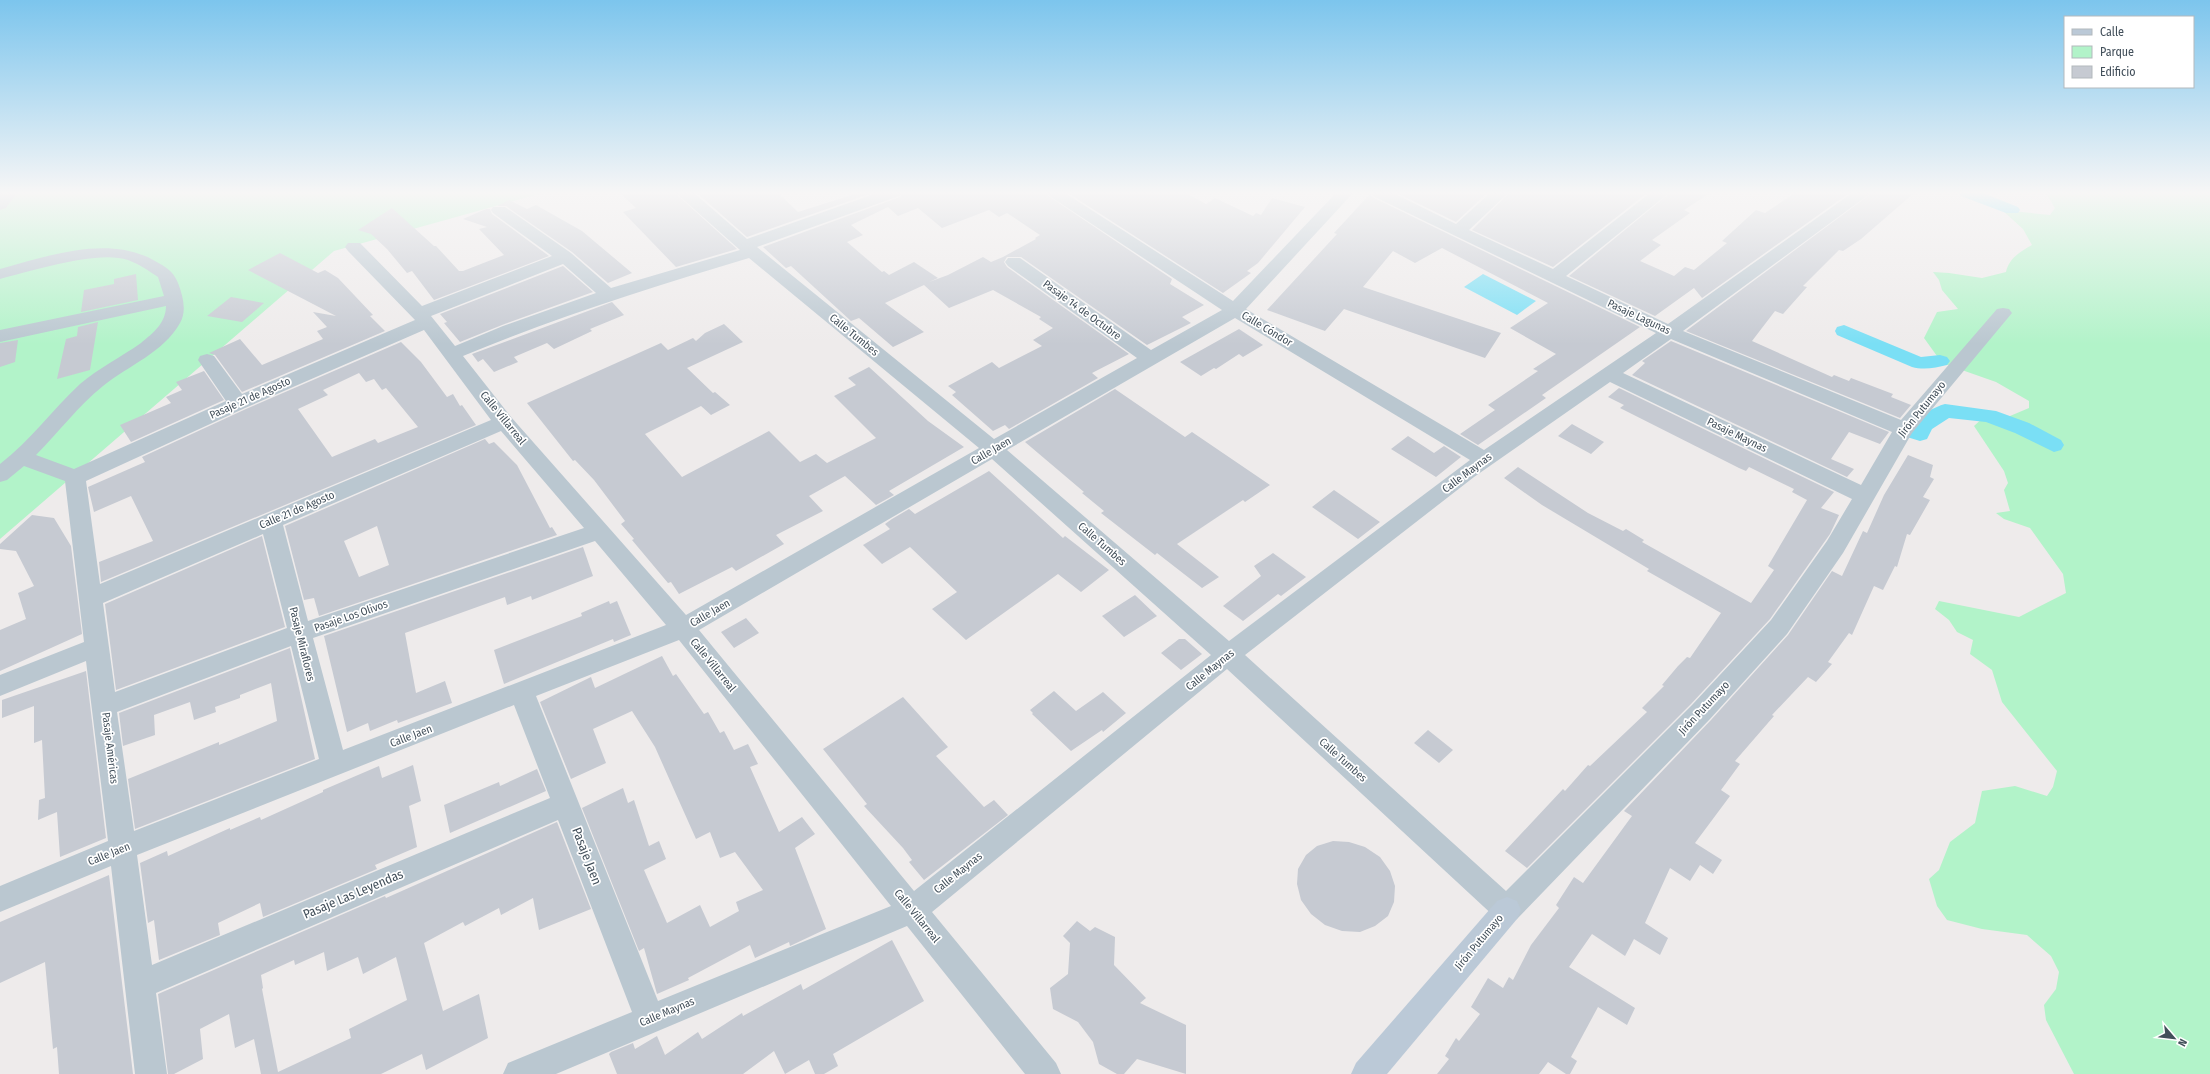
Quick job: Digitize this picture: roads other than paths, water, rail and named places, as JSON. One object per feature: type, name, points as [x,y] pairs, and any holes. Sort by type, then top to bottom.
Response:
[{"type":"street","points":[[546,243],[565,257],[608,294]]},
{"type":"street","name":"Calle Tumbes","points":[[743,243],[993,449],[1228,655],[1507,910]]},
{"type":"street","points":[[452,354],[510,330],[608,294],[762,243]]},
{"type":"street","name":"Calle Cóndor","points":[[1131,243],[1235,310],[1484,460]]},
{"type":"street","name":"Calle Jaen","points":[[0,899],[122,848],[522,693],[683,628],[1235,310],[1298,243]]},
{"type":"street","name":"Pasaje Lagunas","points":[[1483,243],[1669,332],[1904,429]]},
{"type":"street","points":[[1554,277],[1597,243]]},
{"type":"street","name":"Calle Maynas","points":[[518,1074],[912,910],[1228,655],[1484,460],[1669,332],[1791,243]]},
{"type":"street","name":"Calle Villarreal","points":[[354,248],[423,318],[504,422],[683,628],[1045,1074]]},
{"type":"street","points":[[0,274],[60,260],[115,253],[131,256],[165,274],[175,299],[172,322],[157,339],[88,388],[23,458],[0,475]]},
{"type":"street","name":"Pasaje 21 de Agosto","points":[[75,477],[423,318],[565,257]]},
{"type":"street","name":"Pasaje 14 de Octubre","points":[[1014,262],[1150,359]]},
{"type":"street","points":[[0,336],[175,299]]},
{"type":"street","name":"Jirón Putumayo","points":[[1367,1074],[1507,910],[1701,712],[1779,627],[1835,547],[1904,429],[2003,313]]},
{"type":"street","points":[[207,360],[238,403]]},
{"type":"street","name":"Pasaje Maynas","points":[[1608,373],[1865,496]]},
{"type":"street","name":"Calle 21 de Agosto","points":[[90,598],[504,422]]},
{"type":"street","points":[[23,458],[75,477]]},
{"type":"street","name":"Pasaje Américas","points":[[75,477],[151,1074]]},
{"type":"street","name":"Pasaje Miraflores","points":[[271,522],[334,766]]},
{"type":"street","name":"Pasaje Los Olivos","points":[[104,706],[299,633],[600,531]]},
{"type":"street","points":[[0,686],[97,647]]},
{"type":"street","name":"Pasaje Jaen","points":[[522,693],[650,1019]]},
{"type":"street","name":"Pasaje Las Leyendas","points":[[140,985],[566,804]]},
{"type":"water","points":[[1483,274],[1536,301],[1517,315],[1464,287]]},
{"type":"waterway","points":[[1844,331],[1883,349],[1919,363],[1940,361]]},
{"type":"waterway","points":[[1904,429],[1920,434],[1924,425],[1945,411],[1989,416],[2022,428],[2054,445]]}]
